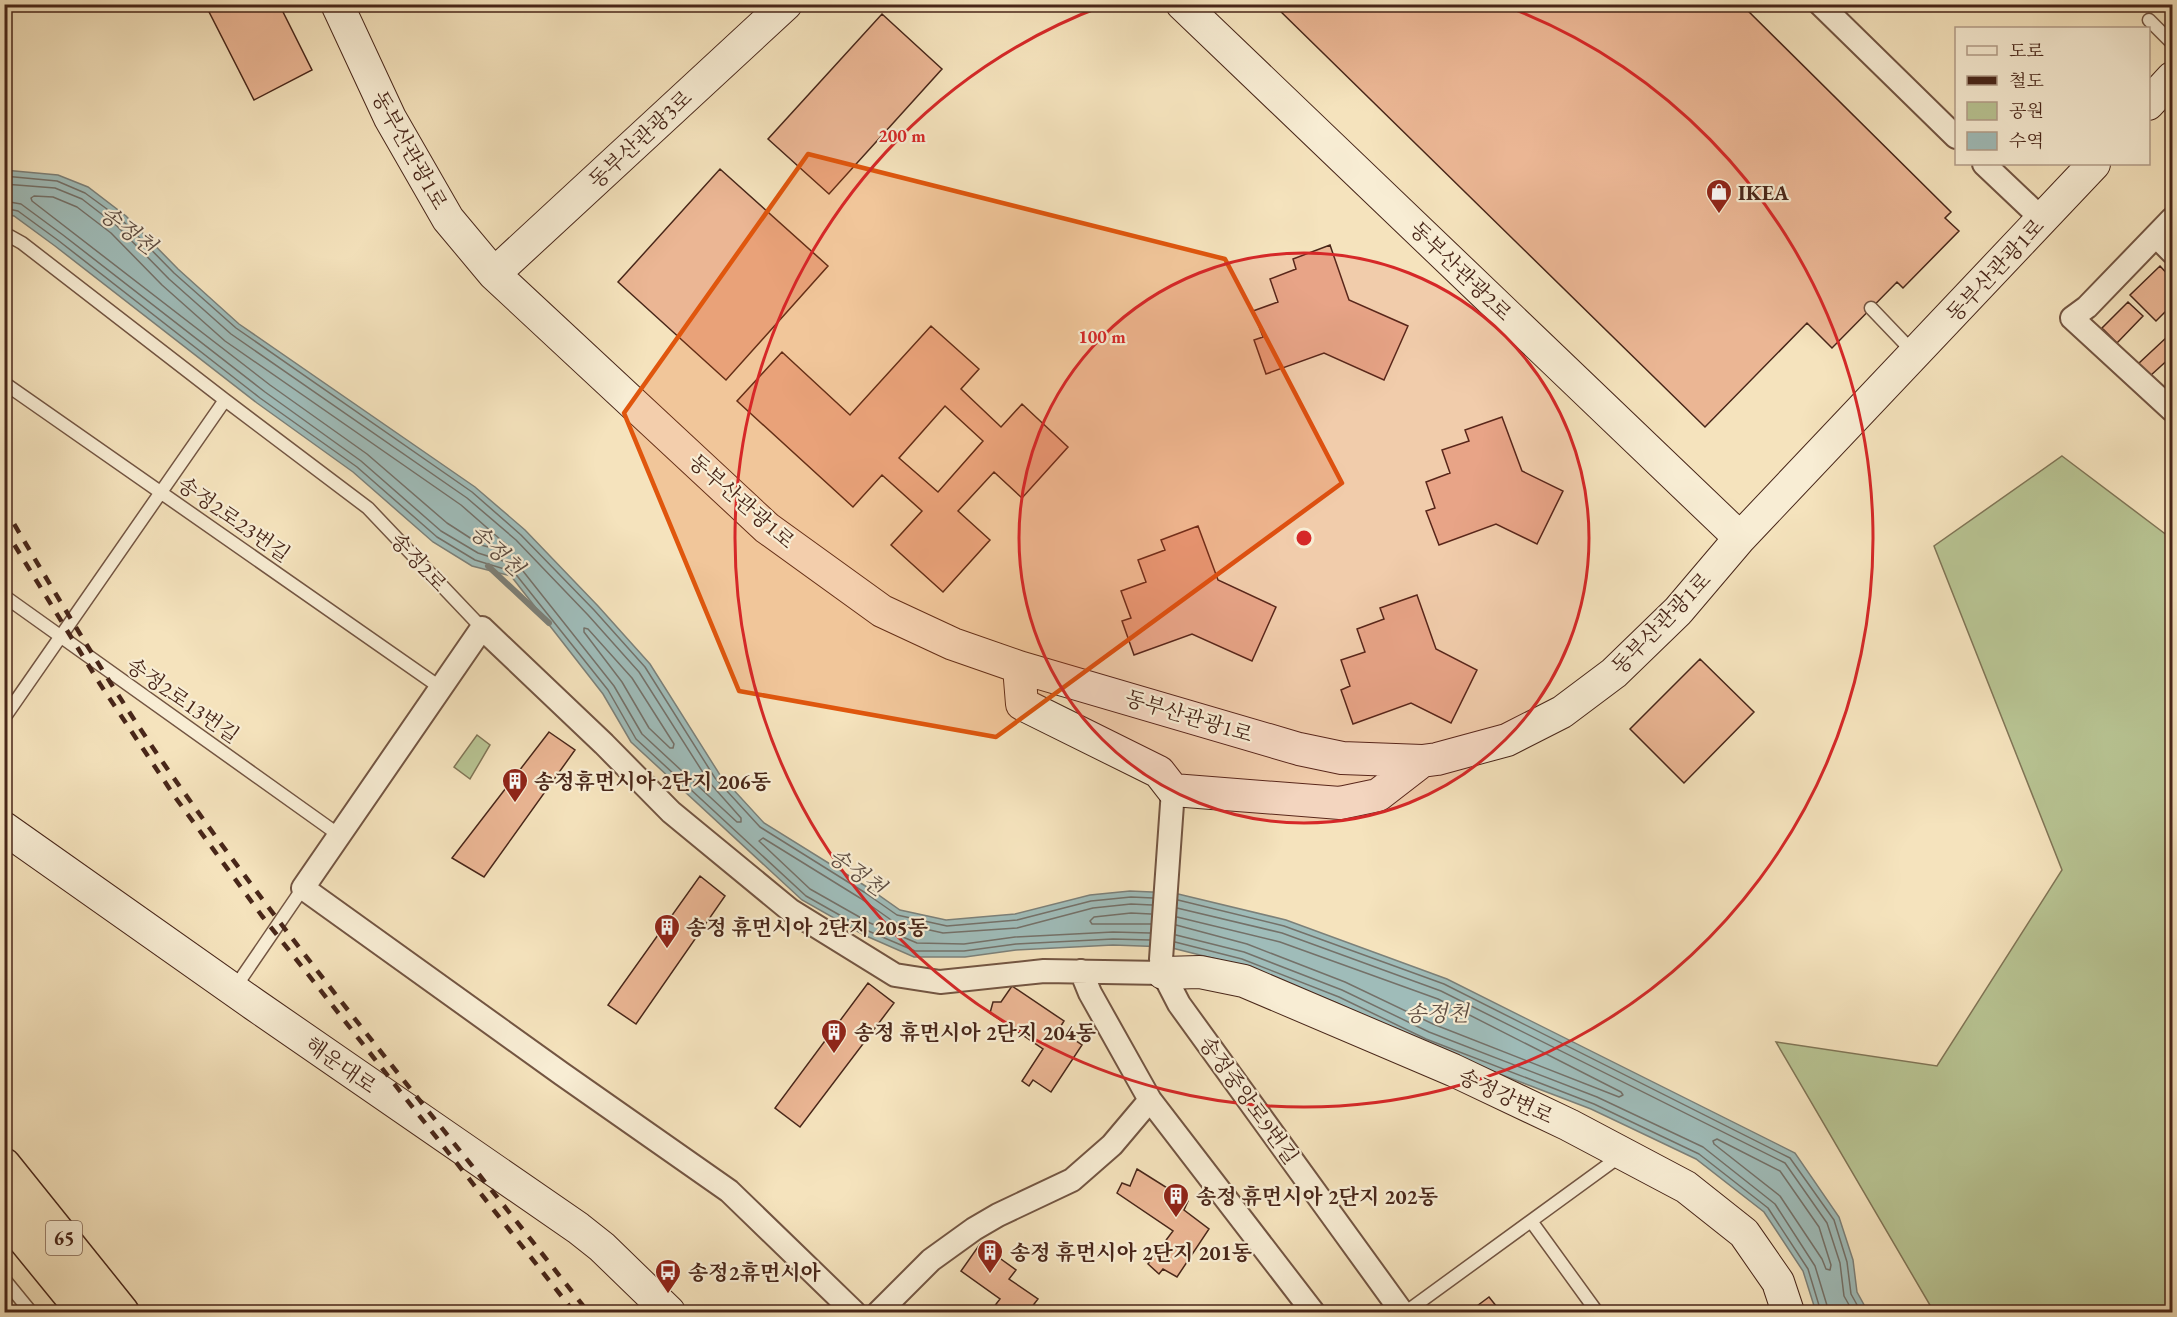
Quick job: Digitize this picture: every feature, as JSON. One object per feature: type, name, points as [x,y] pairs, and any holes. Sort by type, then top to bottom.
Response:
[{"type":"highway","name":"65","points":[[4,1165],[123,1312]]},
{"type":"highway","name":"65","points":[[4,1214],[84,1312]]},
{"type":"street","name":"동부산관광1로","points":[[337,4],[390,118],[448,219],[494,274],[767,528],[882,611],[953,644],[1019,667],[1299,749],[1342,758],[1422,761],[1507,740],[1562,712],[1614,673],[1678,611],[1740,538],[2093,165]]},
{"type":"street","name":"동부산관광3로","points":[[494,274],[786,4]]},
{"type":"street","points":[[1820,4],[1955,136]]},
{"type":"street","name":"동부산관광2로","points":[[1187,6],[1740,538]]},
{"type":"street","points":[[2150,102],[2172,78]]},
{"type":"street","points":[[1985,165],[2042,219]]},
{"type":"street","points":[[2172,219],[2087,307],[2072,318],[2172,410]]},
{"type":"street","points":[[2156,236],[2172,252]]},
{"type":"street","points":[[854,1312],[729,1191],[303,888],[482,628],[604,744],[671,812],[790,910],[895,975],[940,982],[1044,971],[1162,966],[1172,802],[1159,772],[1022,704],[1019,667]]},
{"type":"street","points":[[1172,802],[1340,803],[1378,795],[1422,761]]},
{"type":"street","name":"해운대로","points":[[4,828],[233,990],[578,1228],[602,1247],[669,1312]]},
{"type":"street","name":"송정강변로","points":[[1162,966],[1244,981],[1453,1071],[1569,1125],[1686,1187],[1744,1233],[1778,1282],[1788,1312]]},
{"type":"street","name":"송정중앙로9번길","points":[[1162,966],[1179,1004],[1404,1312]]},
{"type":"street","points":[[1081,971],[1090,993],[1150,1100],[1313,1312]]},
{"type":"street","points":[[879,1312],[931,1260],[974,1229],[1072,1180],[1112,1145],[1150,1100]]},
{"type":"lane","points":[[2149,20],[2172,43]]},
{"type":"lane","name":"송정2로","points":[[4,232],[31,250],[368,508],[482,628]]},
{"type":"lane","points":[[1871,308],[1915,354]]},
{"type":"lane","name":"송정2로23번길","points":[[4,383],[441,688]]},
{"type":"lane","points":[[4,718],[225,400]]},
{"type":"lane","name":"송정2로13번길","points":[[4,596],[339,835]]},
{"type":"lane","points":[[233,990],[303,888]]},
{"type":"lane","name":"송정중앙로9번길","points":[[1404,1312],[1624,1154]]},
{"type":"lane","points":[[1531,1221],[1597,1312]]},
{"type":"lane","points":[[4,1279],[31,1312]]},
{"type":"highlighted area","points":[[808,154],[1225,259],[1342,483],[996,737],[739,691],[624,413]]},
{"type":"green space","points":[[2062,456],[2172,539],[2172,1312],[1934,1312],[1776,1042],[1937,1066],[2062,870],[1934,546]]},
{"type":"green space","points":[[477,735],[490,745],[470,779],[454,767]]},
{"type":"water","name":"송정천","points":[[4,170],[58,175],[88,187],[126,216],[178,269],[239,324],[475,487],[525,530],[650,664],[720,775],[764,823],[900,910],[946,920],[1015,914],[1090,895],[1130,891],[1174,893],[1286,920],[1447,979],[1795,1153],[1839,1217],[1853,1260],[1857,1292],[1868,1312],[1816,1312],[1803,1271],[1764,1212],[1696,1159],[1591,1109],[1424,1045],[1337,1003],[1240,965],[1168,947],[1113,945],[1016,950],[965,957],[914,957],[864,935],[802,900],[631,742],[603,694],[511,576],[472,566],[433,542],[353,472],[257,403],[55,246],[14,216],[5,214]]},
{"type":"building","points":[[205,4],[279,4],[312,70],[254,100]]},
{"type":"building","name":"IKEA","points":[[1273,4],[1741,4],[1951,212],[1945,218],[1959,231],[1903,288],[1897,282],[1832,348],[1807,323],[1705,427]]},
{"type":"building","points":[[882,14],[942,69],[829,194],[768,139]]},
{"type":"building","points":[[720,169],[828,266],[726,380],[618,282]]},
{"type":"building","points":[[1330,245],[1349,300],[1408,326],[1384,380],[1324,353],[1266,374],[1254,340],[1263,337],[1253,311],[1278,302],[1270,279],[1296,269],[1293,259]]},
{"type":"building","points":[[2160,266],[2172,279],[2172,305],[2156,321],[2130,295]]},
{"type":"building","points":[[2128,302],[2143,316],[2117,343],[2102,328]]},
{"type":"building","points":[[931,326],[979,369],[961,389],[1001,427],[1022,404],[1068,447],[1022,498],[994,472],[958,511],[990,540],[943,592],[891,545],[922,511],[882,475],[853,507],[737,401],[782,352],[850,415]],"holes":[[[945,406],[983,441],[938,492],[899,458]]]},
{"type":"building","points":[[2168,336],[2172,341],[2172,356],[2150,376],[2138,364]]},
{"type":"building","points":[[1502,417],[1522,471],[1563,491],[1537,544],[1496,524],[1439,545],[1426,511],[1435,508],[1426,482],[1450,473],[1442,450],[1469,441],[1465,430]]},
{"type":"building","points":[[1198,526],[1218,580],[1276,607],[1252,661],[1192,634],[1134,655],[1122,621],[1131,618],[1121,591],[1146,582],[1138,560],[1165,550],[1161,540]]},
{"type":"building","points":[[1417,595],[1436,649],[1477,670],[1451,723],[1411,703],[1353,724],[1341,690],[1350,686],[1341,660],[1365,652],[1357,629],[1384,619],[1380,608]]},
{"type":"building","points":[[1700,659],[1754,712],[1684,783],[1630,729]]},
{"type":"building","name":"송정휴먼시아 2단지 206동","points":[[549,732],[575,750],[484,877],[452,858]]},
{"type":"building","name":"송정 휴먼시아 2단지 205동","points":[[700,876],[725,896],[636,1024],[608,1005]]},
{"type":"building","name":"송정 휴먼시아 2단지 204동","points":[[868,983],[894,1003],[800,1127],[775,1108]]},
{"type":"building","points":[[1012,986],[1064,1021],[1059,1029],[1082,1045],[1051,1092],[1033,1080],[1029,1086],[1022,1081],[1043,1049],[990,1013],[993,1002],[1001,1002]]},
{"type":"building","name":"송정 휴먼시아 2단지 202동","points":[[1137,1169],[1188,1201],[1184,1210],[1209,1229],[1177,1277],[1163,1269],[1159,1274],[1148,1264],[1173,1231],[1117,1193],[1122,1183],[1130,1186]]},
{"type":"building","name":"송정 휴먼시아 2단지 201동","points":[[980,1244],[1016,1270],[1009,1279],[1038,1299],[1028,1312],[990,1312],[1000,1299],[961,1271]]},
{"type":"building","points":[[1489,1297],[1501,1312],[1469,1312]]},
{"type":"waterway","name":"송정천","points":[[488,566],[549,623]]},
{"type":"railway","points":[[4,507],[90,651],[136,722],[231,858],[331,989],[588,1312]]},
{"type":"railway","points":[[4,528],[100,684],[175,797],[262,916],[574,1312]]},
{"type":"place","name":"IKEA","points":[[1719,215]]},
{"type":"place","name":"송정휴먼시아 2단지 206동","points":[[515,804]]},
{"type":"place","name":"송정 휴먼시아 2단지 205동","points":[[667,950]]},
{"type":"place","name":"송정 휴먼시아 2단지 204동","points":[[834,1055]]},
{"type":"place","name":"송정 휴먼시아 2단지 202동","points":[[1176,1219]]},
{"type":"place","name":"송정 휴먼시아 2단지 201동","points":[[990,1275]]},
{"type":"place","name":"송정2휴먼시아","points":[[668,1295]]}]
